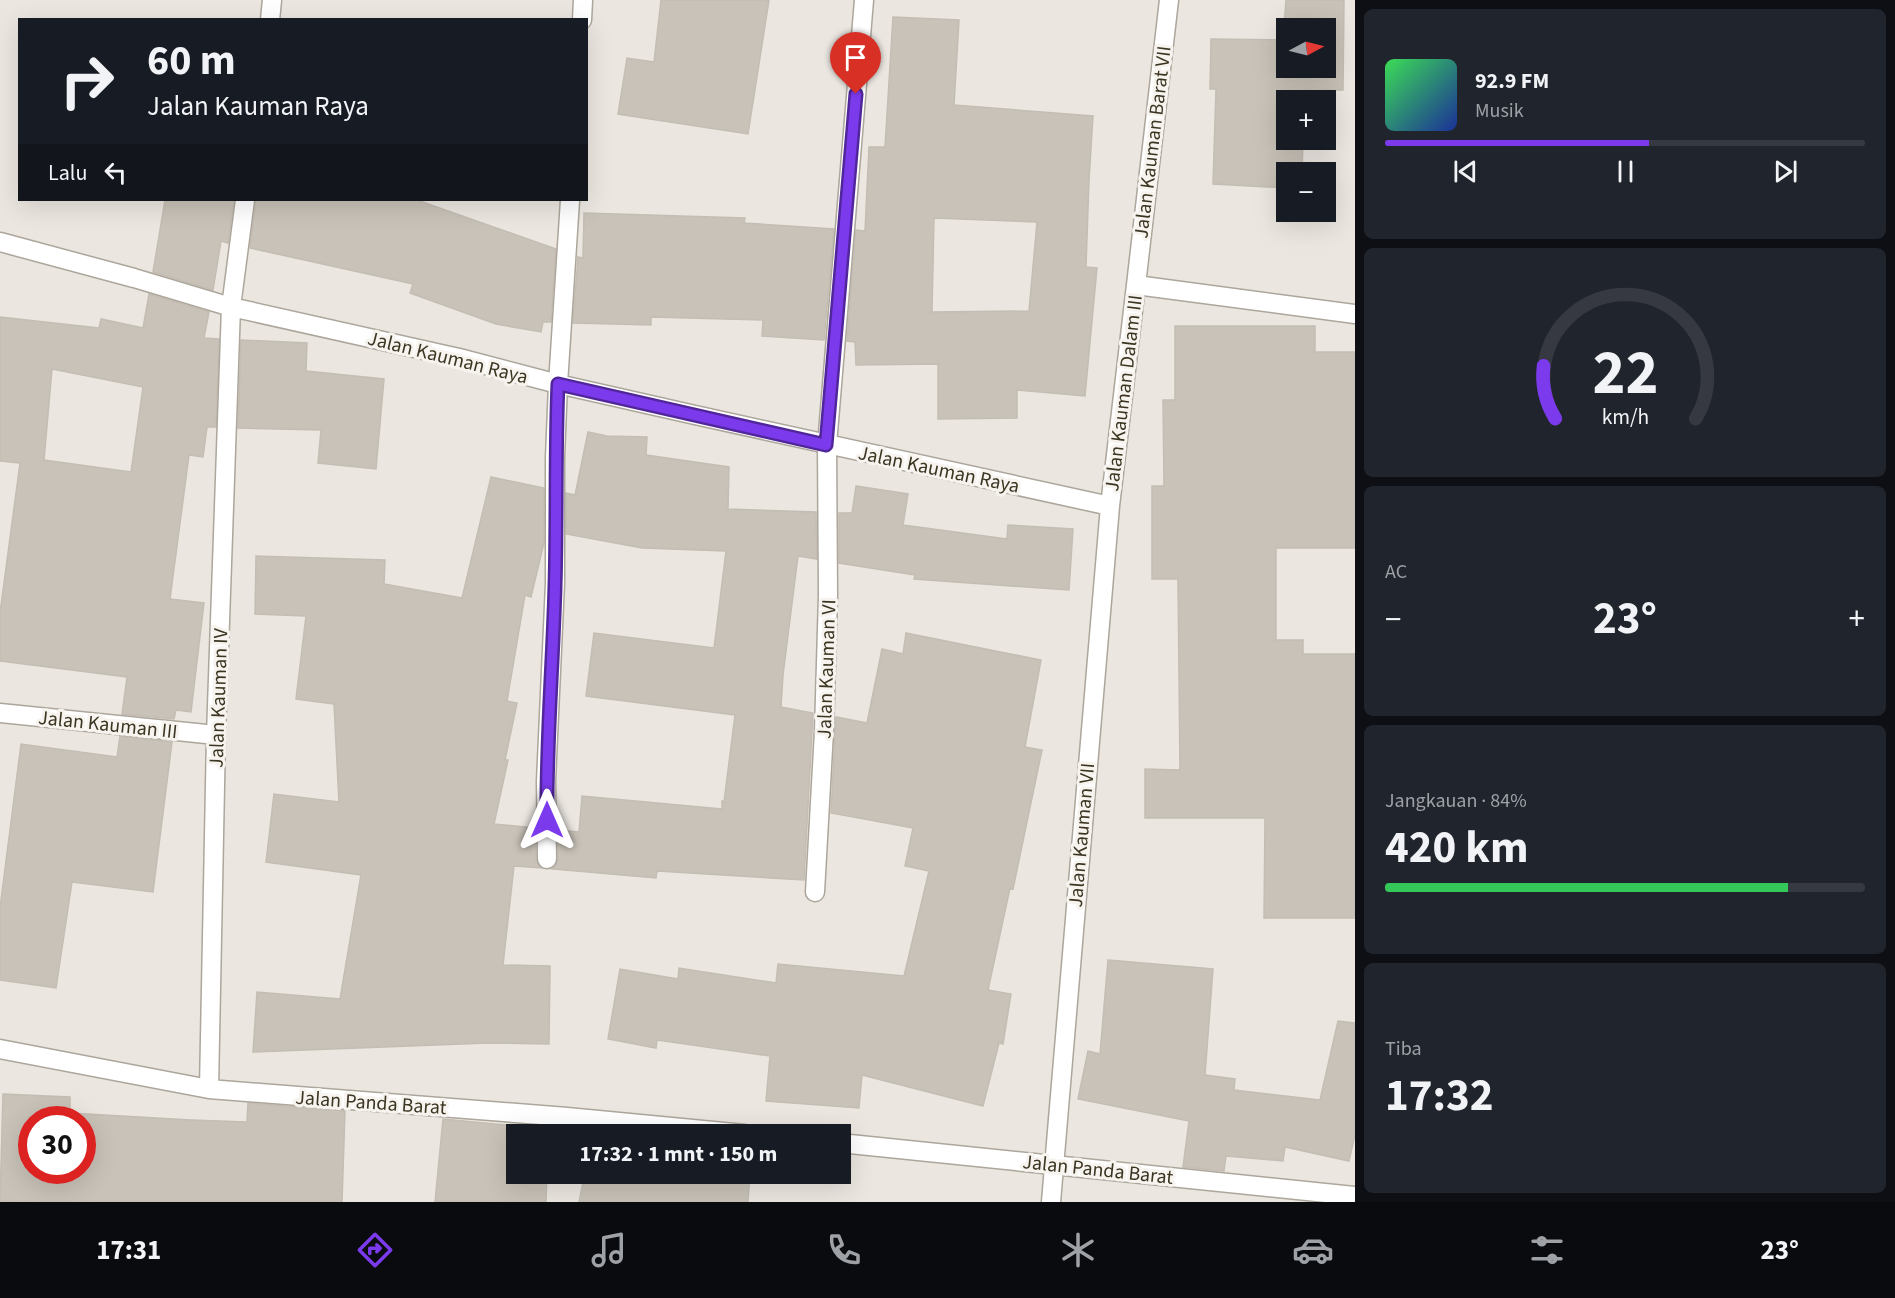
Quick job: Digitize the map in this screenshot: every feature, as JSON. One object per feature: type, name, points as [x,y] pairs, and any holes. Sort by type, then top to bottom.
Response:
[{"type":"street","points":[[270,18],[272,0]]},
{"type":"street","points":[[582,18],[583,0]]},
{"type":"street","name":"Jalan Kauman VI","points":[[815,892],[824,731],[828,595],[826,445],[864,0]]},
{"type":"street","name":"Jalan Kauman Barat VII","points":[[1136,285],[1169,0]]},
{"type":"street","name":"Jalan Kauman IV","points":[[208,1089],[216,735],[231,307],[245,201]]},
{"type":"street","points":[[547,859],[546,781],[555,583],[555,457],[570,201]]},
{"type":"street","name":"Jalan Kauman Raya","points":[[0,242],[231,307],[459,358],[558,384],[826,445],[1110,506]]},
{"type":"street","name":"Jalan Kauman Dalam III","points":[[1110,506],[1136,285],[1355,314]]},
{"type":"street","name":"Jalan Kauman VII","points":[[1051,1202],[1110,506]]},
{"type":"street","name":"Jalan Kauman III","points":[[0,713],[216,735]]},
{"type":"street","name":"Jalan Panda Barat","points":[[0,1049],[208,1089],[640,1124]]},
{"type":"street","name":"Jalan Panda Barat","points":[[851,1144],[1055,1164],[1352,1198]]},
{"type":"building","points":[[661,0],[769,0],[748,134],[618,114],[627,58],[654,62]]},
{"type":"building","points":[[1286,0],[1344,0],[1343,90],[1276,90],[1276,150],[1303,150],[1302,162],[1276,162],[1276,187],[1213,184],[1216,89],[1210,89],[1211,39],[1276,40],[1276,78],[1336,78],[1336,18],[1285,18]]},
{"type":"building","points":[[893,17],[959,20],[954,105],[1093,116],[1086,267],[1097,268],[1085,396],[1017,390],[1017,418],[938,419],[938,364],[856,365],[855,342],[847,341],[856,230],[865,231],[869,147],[885,147]],"holes":[[[934,218],[1037,222],[1029,311],[932,312]]]},
{"type":"building","points":[[165,201],[234,201],[228,243],[221,241],[213,290],[153,272]]},
{"type":"building","points":[[256,201],[420,201],[556,249],[551,322],[543,322],[541,332],[496,324],[410,293],[413,284],[250,248]]},
{"type":"building","points":[[584,213],[745,218],[744,223],[834,229],[824,340],[762,336],[763,320],[651,317],[651,325],[573,323],[578,257],[583,258]]},
{"type":"building","points":[[149,294],[209,312],[204,338],[219,339],[216,427],[207,427],[203,457],[189,455],[170,599],[204,603],[191,712],[176,710],[174,719],[122,714],[127,677],[0,661],[0,613],[20,463],[0,461],[0,317],[99,328],[101,319],[143,328]],"holes":[[[52,369],[143,387],[131,472],[44,460]]]},
{"type":"building","points":[[1175,326],[1315,326],[1315,352],[1355,352],[1355,548],[1276,548],[1276,640],[1303,640],[1303,654],[1355,654],[1355,918],[1264,918],[1265,818],[1145,818],[1145,769],[1180,770],[1178,579],[1152,579],[1152,486],[1164,486],[1163,400],[1175,400]]},
{"type":"building","points":[[241,340],[307,343],[306,371],[384,379],[376,469],[318,463],[321,430],[238,428]]},
{"type":"building","points":[[588,432],[607,436],[647,437],[646,455],[729,467],[728,509],[816,512],[817,559],[798,556],[781,707],[813,713],[804,880],[657,871],[656,878],[552,869],[558,859],[558,830],[579,832],[582,796],[722,809],[735,715],[586,696],[594,633],[714,648],[726,551],[642,548],[566,534],[566,493],[575,495]]},
{"type":"building","points":[[491,477],[544,488],[544,543],[531,597],[525,595],[507,701],[517,703],[505,760],[508,760],[494,824],[535,828],[536,860],[541,868],[514,866],[503,965],[550,966],[549,1044],[488,1043],[253,1052],[257,992],[340,999],[361,875],[266,862],[274,794],[339,802],[334,704],[296,699],[306,616],[255,614],[256,556],[385,560],[384,584],[462,598]]},
{"type":"building","points":[[856,486],[908,494],[903,525],[1007,539],[1008,525],[1073,529],[1069,590],[914,579],[915,575],[839,563],[839,513],[852,513]]},
{"type":"building","points":[[906,633],[1041,660],[1025,747],[1042,750],[1013,889],[1010,888],[988,990],[1011,994],[1003,1044],[999,1043],[983,1106],[862,1075],[859,1108],[766,1101],[770,1056],[657,1040],[656,1048],[608,1039],[620,969],[678,979],[679,968],[776,983],[778,964],[904,976],[929,871],[905,866],[913,828],[831,813],[836,717],[867,723],[882,649],[903,654]]},
{"type":"building","points":[[120,736],[172,742],[153,892],[72,882],[56,988],[0,980],[0,908],[21,744],[117,757]]},
{"type":"building","points":[[1108,960],[1213,969],[1205,1075],[1235,1079],[1234,1090],[1320,1100],[1338,1021],[1355,1023],[1355,1135],[1349,1161],[1285,1147],[1283,1161],[1226,1156],[1224,1171],[1183,1167],[1189,1121],[1078,1099],[1088,1051],[1100,1054]]},
{"type":"building","points":[[3,1094],[70,1097],[70,1106],[18,1106],[18,1184],[96,1184],[96,1115],[247,1122],[248,1103],[345,1111],[342,1202],[0,1202]]},
{"type":"building","points":[[443,1119],[506,1125],[506,1184],[547,1184],[546,1202],[435,1202]]},
{"type":"building","points":[[583,1184],[749,1184],[748,1202],[579,1202]]},
{"type":"route","points":[[547,820],[546,781],[555,583],[555,457],[558,384],[826,445],[856,94]]}]
